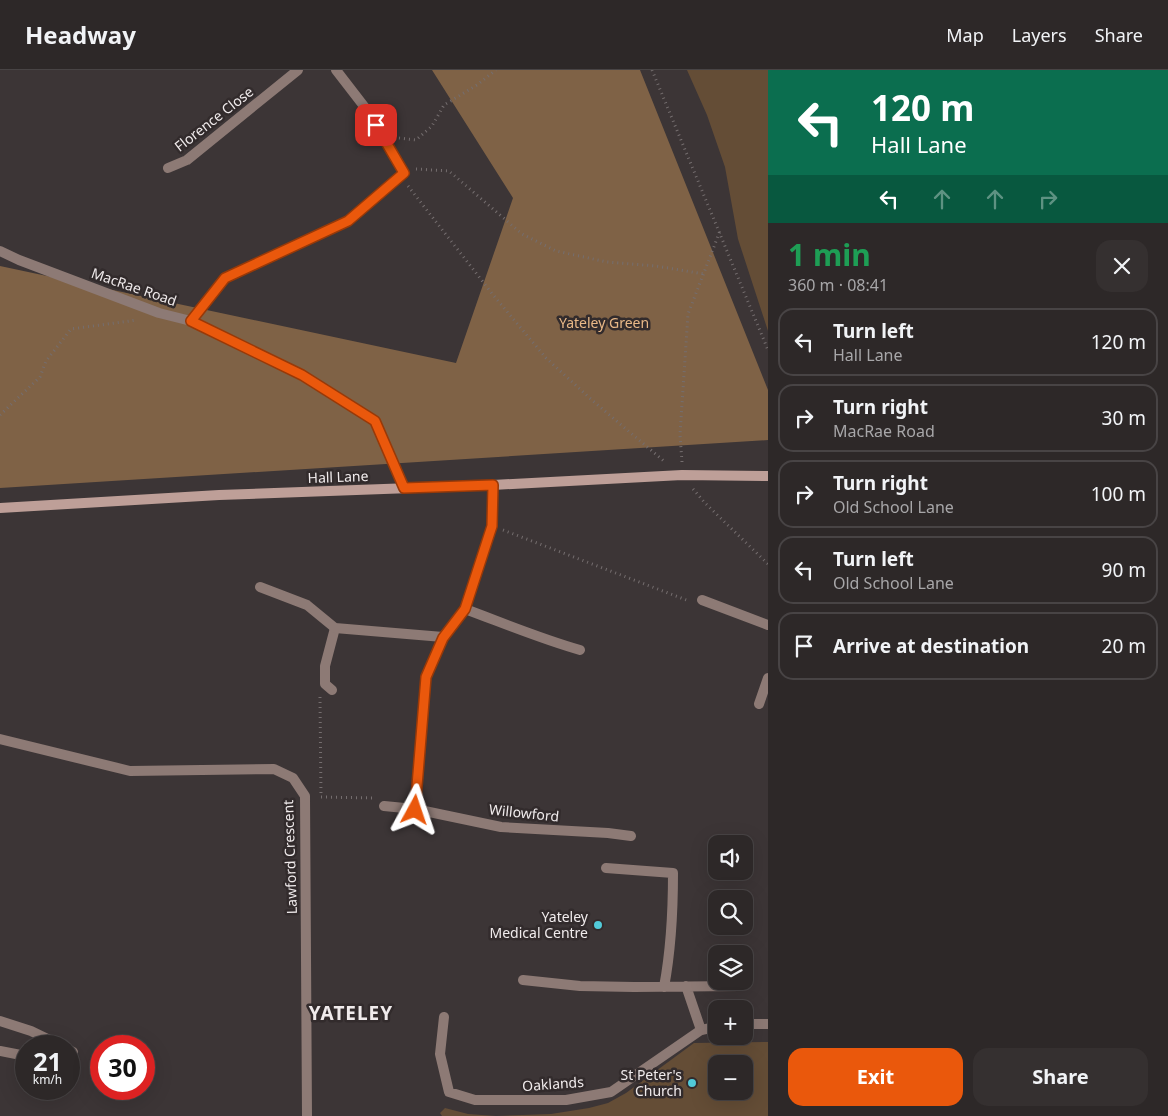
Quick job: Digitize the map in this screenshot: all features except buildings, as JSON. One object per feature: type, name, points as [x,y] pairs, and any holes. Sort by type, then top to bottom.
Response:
[{"type":"street","name":"Florence Close","points":[[168,168],[186,160],[298,70]]},
{"type":"street","points":[[191,321],[225,278],[348,221],[402,174],[370,114],[336,70]]},
{"type":"street","name":"MacRae Road","points":[[0,251],[159,313],[191,321],[302,375],[375,421],[404,488]]},
{"type":"street","name":"Hall Lane","points":[[0,508],[219,495],[682,476],[768,476]]},
{"type":"street","points":[[415,810],[426,677],[443,638],[465,609],[492,526],[493,485]]},
{"type":"street","points":[[260,587],[308,605],[335,628],[443,638]]},
{"type":"street","points":[[702,600],[768,625]]},
{"type":"street","points":[[465,609],[558,644],[580,650]]},
{"type":"street","points":[[329,687],[325,666],[335,628]]},
{"type":"street","points":[[759,704],[768,678]]},
{"type":"street","name":"Lawford Crescent","points":[[0,739],[130,771],[274,769],[293,778],[305,796],[307,1116]]},
{"type":"street","name":"Willowford","points":[[384,806],[415,810],[501,827],[631,836]]},
{"type":"street","points":[[606,868],[673,874],[669,960],[664,987]]},
{"type":"street","points":[[523,980],[580,986],[708,986]]},
{"type":"street","points":[[686,986],[701,1030]]},
{"type":"street","name":"Oaklands","points":[[444,1017],[440,1054],[449,1092],[475,1100],[566,1100],[611,1092],[701,1030],[708,1029]]},
{"type":"street","points":[[0,1021],[40,1035]]},
{"type":"street","points":[[753,1024],[768,1024]]},
{"type":"street","points":[[0,1051],[15,1054]]},
{"type":"path","points":[[383,136],[416,140],[432,126],[444,105],[477,85],[496,70]]},
{"type":"path","points":[[652,70],[768,350]]},
{"type":"path","points":[[704,274],[656,266],[607,262],[556,251],[522,234],[449,171],[417,169],[402,174],[546,358],[682,476],[705,503],[768,564]]},
{"type":"path","points":[[682,476],[680,435],[688,314],[720,231]]},
{"type":"path","points":[[0,415],[40,377],[46,361],[71,329],[133,321],[159,313]]},
{"type":"path","points":[[492,526],[690,601],[702,600]]},
{"type":"path","points":[[321,797],[320,694],[329,687]]},
{"type":"path","points":[[305,796],[377,798],[384,806]]},
{"type":"shaded area","points":[[687,70],[768,70],[768,331],[738,239],[725,167],[707,115]]},
{"type":"shaded area","points":[[753,1042],[768,1042],[768,1116],[496,1116],[551,1114],[608,1103],[626,1093],[694,1043],[708,1043],[708,1045],[753,1045]]},
{"type":"shaded area","points":[[445,1108],[468,1114],[496,1116],[442,1116],[440,1113]]},
{"type":"green space","name":"Yateley Green","points":[[432,70],[640,70],[768,390],[768,440],[0,488],[0,266],[456,363],[513,198]]},
{"type":"place","name":"Yateley Medical Centre","points":[[598,925]]},
{"type":"place","name":"St Peter's Church","points":[[692,1083]]},
{"type":"district","name":"YATELEY","points":[[351,1013]]},
{"type":"route","points":[[376,125],[404,173],[348,221],[225,278],[191,321],[302,375],[375,421],[404,488],[493,485],[492,526],[465,609],[443,638],[426,677],[415,810]]}]
